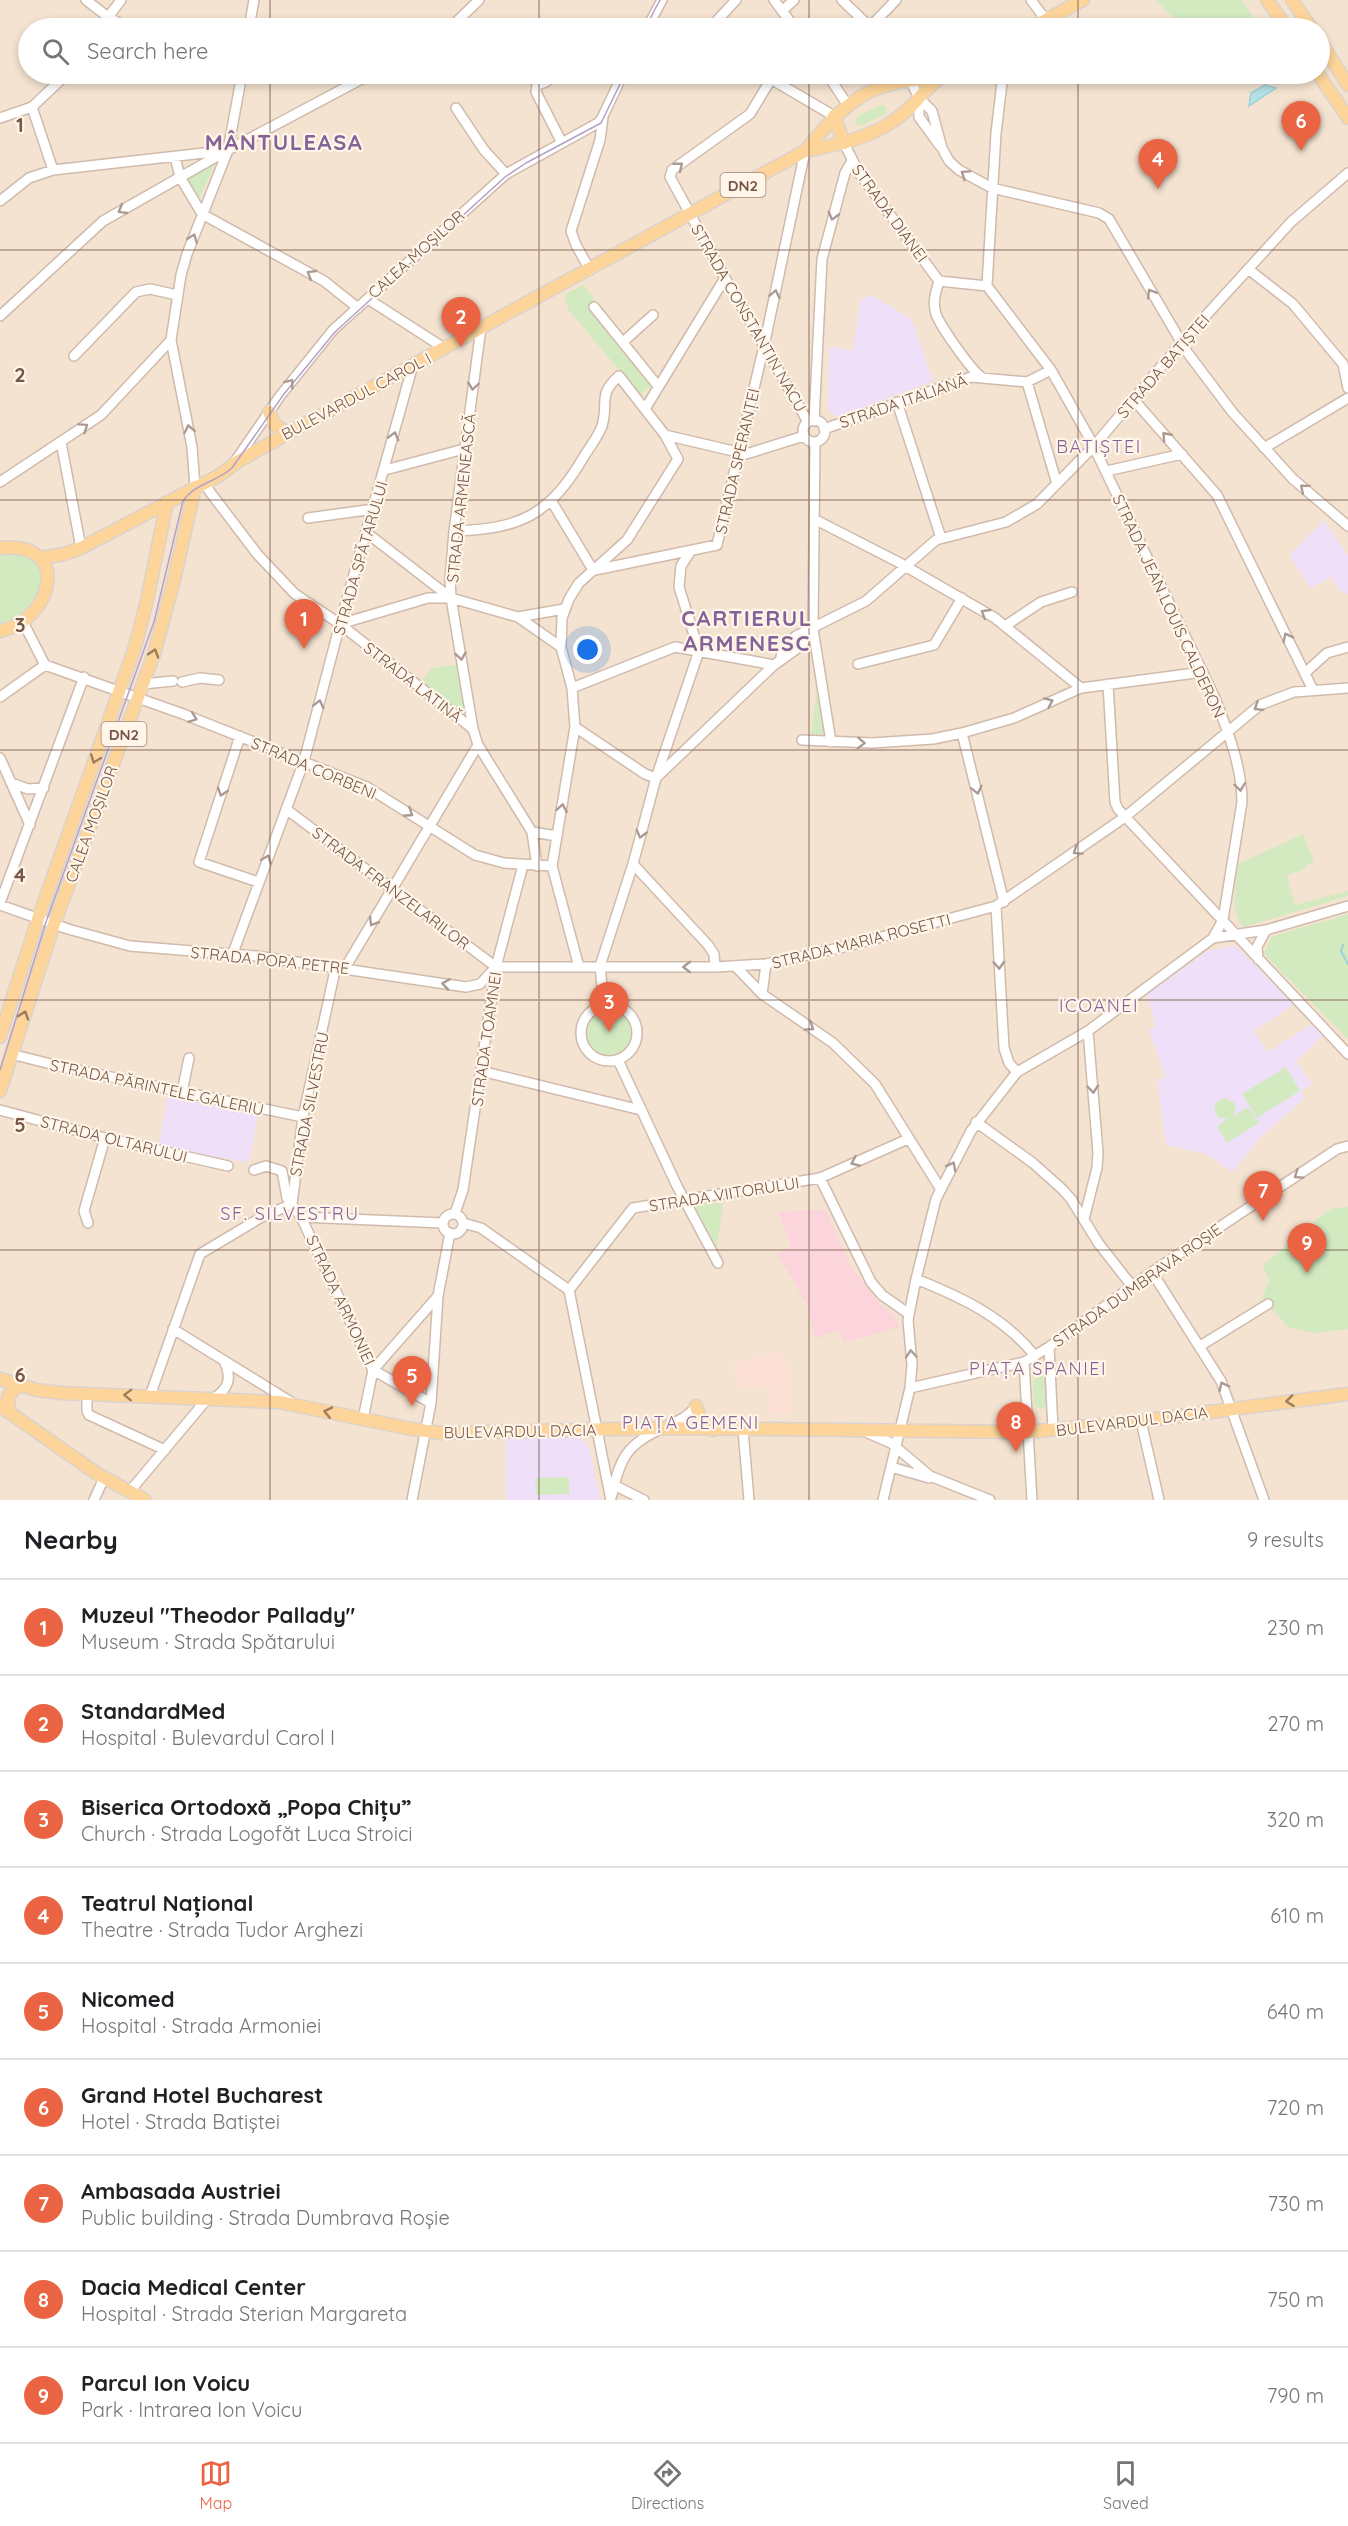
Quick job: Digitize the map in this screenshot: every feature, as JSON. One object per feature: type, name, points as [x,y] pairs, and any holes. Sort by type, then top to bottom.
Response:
[{"type":"main road","points":[[1050,18],[1083,0]]},
{"type":"main road","points":[[1267,0],[1280,18]]},
{"type":"main road","points":[[1292,0],[1304,18]]},
{"type":"main road","points":[[1330,57],[1348,85]]},
{"type":"main road","name":"DN2","points":[[805,151],[847,104],[888,84]]},
{"type":"main road","name":"DN2","points":[[805,151],[844,143],[882,128],[905,112],[933,84]]},
{"type":"main road","points":[[1325,84],[1348,118]]},
{"type":"main road","points":[[834,116],[844,143]]},
{"type":"main road","name":"BULEVARDUL CAROL I","points":[[44,563],[81,548],[220,475],[232,465],[287,433],[481,328],[587,264],[690,215],[805,151]]},
{"type":"main road","points":[[269,412],[274,425],[287,433]]},
{"type":"main road","name":"CALEA MOȘILOR","points":[[0,1091],[54,924],[160,634],[199,484]]},
{"type":"main road","name":"CALEA MOȘILOR","points":[[0,1036],[4,1010],[140,629],[167,502]]},
{"type":"main road","points":[[140,517],[154,527],[159,542]]},
{"type":"main road","points":[[0,548],[18,548],[44,563],[46,590],[41,603],[23,622],[0,631]]},
{"type":"main road","name":"BULEVARDUL DACIA","points":[[0,1378],[44,1391],[292,1403],[426,1432],[466,1433],[662,1428],[863,1432],[1028,1432],[1348,1394]]},
{"type":"main road","points":[[0,1390],[19,1384]]},
{"type":"main road","points":[[19,1384],[8,1396],[5,1409],[104,1478],[145,1500]]},
{"type":"main road","points":[[696,1406],[701,1420],[712,1430]]},
{"type":"street","points":[[86,0],[108,17],[121,0]]},
{"type":"street","points":[[251,18],[254,0]]},
{"type":"street","points":[[462,18],[479,0]]},
{"type":"street","points":[[652,18],[662,0]]},
{"type":"street","points":[[719,18],[736,0]]},
{"type":"street","points":[[774,0],[787,18]]},
{"type":"street","points":[[782,11],[794,0]]},
{"type":"street","points":[[842,0],[860,18]]},
{"type":"street","points":[[879,18],[896,0]]},
{"type":"street","points":[[1031,0],[1044,18]]},
{"type":"street","points":[[0,118],[32,107],[56,84]]},
{"type":"street","points":[[199,484],[171,340],[177,295],[187,254],[228,150],[240,84]]},
{"type":"street","points":[[0,316],[104,221],[228,150],[352,84]]},
{"type":"street","points":[[542,84],[537,86],[536,92],[562,143]]},
{"type":"street","name":"CALEA MOȘILOR","points":[[232,465],[319,347],[358,308],[506,174],[591,127],[603,117],[619,84]]},
{"type":"street","name":"STRADA CONSTANTIN NACU","points":[[768,84],[750,114],[670,173],[670,177],[764,346],[811,421]]},
{"type":"street","points":[[785,84],[834,116]]},
{"type":"street","points":[[834,84],[847,104]]},
{"type":"street","points":[[912,84],[919,98],[921,121],[958,170],[992,188],[1099,213],[1109,219],[1181,343],[1233,413],[1293,479],[1348,526]]},
{"type":"street","points":[[980,376],[972,369],[935,313],[935,302],[939,281],[987,286],[992,188],[1002,84]]},
{"type":"street","points":[[32,107],[53,170]]},
{"type":"street","points":[[456,108],[484,150],[506,174]]},
{"type":"street","points":[[587,264],[572,237],[572,231],[600,140],[603,117]]},
{"type":"street","points":[[591,127],[596,131],[600,140]]},
{"type":"street","name":"STRADA DIANEI","points":[[844,143],[852,161],[939,281]]},
{"type":"street","points":[[0,201],[29,178],[53,170],[228,150]]},
{"type":"street","name":"STRADA SPERANȚEI","points":[[593,570],[717,545],[764,346],[805,151]]},
{"type":"street","points":[[175,157],[180,177],[202,214],[324,281],[358,308]]},
{"type":"street","points":[[811,421],[820,423],[824,429],[822,439],[815,442],[808,441],[804,436],[804,428],[811,421],[822,259],[845,173],[852,161]]},
{"type":"street","name":"STRADA BATIȘTEI","points":[[777,663],[784,645],[866,601],[931,544],[941,538],[1014,519],[1031,509],[1094,446],[1181,343],[1301,211],[1348,173]]},
{"type":"street","points":[[1248,269],[1293,304],[1346,364],[1348,388]]},
{"type":"street","points":[[645,409],[725,278]]},
{"type":"street","name":"STRADA JEAN LOUIS CALDERON","points":[[987,286],[1051,370],[1094,446],[1203,672],[1227,731],[1240,783],[1242,802],[1223,920],[1213,938]]},
{"type":"street","points":[[74,356],[136,292],[150,289],[177,295]]},
{"type":"street","points":[[368,299],[444,348]]},
{"type":"street","points":[[594,307],[658,386]]},
{"type":"street","points":[[623,342],[653,315]]},
{"type":"street","name":"STRADA ARMENEASCĂ","points":[[481,328],[454,531],[450,580],[451,598],[473,729],[478,745],[532,832],[537,866]]},
{"type":"street","points":[[0,482],[108,409],[171,340]]},
{"type":"street","name":"STRADA SPĂTARULUI","points":[[232,953],[304,761],[413,365]]},
{"type":"street","points":[[1051,370],[1027,382],[1057,484]]},
{"type":"street","points":[[454,531],[483,529],[520,520],[552,502],[571,480],[601,428],[604,395],[610,384],[619,376],[665,435],[678,459],[627,540],[622,552],[625,559],[636,561]]},
{"type":"street","name":"STRADA ITALIANĂ","points":[[824,429],[963,379],[980,376],[1027,382]]},
{"type":"street","points":[[1264,448],[1348,398]]},
{"type":"street","points":[[1134,400],[1217,495],[1313,690]]},
{"type":"street","points":[[897,402],[941,538]]},
{"type":"street","points":[[665,435],[739,453],[756,452],[804,436]]},
{"type":"street","points":[[61,442],[81,548]]},
{"type":"street","points":[[815,442],[813,629],[831,742]]},
{"type":"street","points":[[385,470],[464,449]]},
{"type":"street","points":[[1107,471],[1182,454]]},
{"type":"street","name":"STRADA LATINĂ","points":[[199,484],[210,492],[258,555],[295,594],[340,624],[473,729]]},
{"type":"street","points":[[552,502],[593,570]]},
{"type":"street","points":[[308,518],[374,509]]},
{"type":"street","points":[[814,519],[962,598],[1005,626],[1081,688]]},
{"type":"street","points":[[367,533],[451,598]]},
{"type":"street","points":[[579,967],[552,866],[575,727],[572,688],[561,647],[560,627],[564,609],[579,583],[627,540]]},
{"type":"street","points":[[604,1006],[600,966],[633,864],[656,778],[699,651],[679,587],[681,566],[690,552]]},
{"type":"street","points":[[1005,626],[1041,602],[1072,592]]},
{"type":"street","points":[[340,624],[428,598],[451,598],[518,617],[561,647]]},
{"type":"street","points":[[858,664],[934,645],[962,598]]},
{"type":"street","points":[[518,617],[564,609]]},
{"type":"street","points":[[0,697],[45,665],[23,622]]},
{"type":"street","name":"STRADA BATIȘTEI","points":[[656,778],[777,663],[802,645],[813,629]]},
{"type":"street","points":[[572,688],[669,649],[681,647],[777,663]]},
{"type":"street","points":[[1305,673],[1327,653],[1348,647]]},
{"type":"street","name":"STRADA CORBENI","points":[[45,665],[120,690],[367,787],[476,855],[504,863],[552,866]]},
{"type":"street","points":[[802,740],[902,742],[962,733],[1014,718],[1081,688],[1203,672]]},
{"type":"street","points":[[0,904],[84,677]]},
{"type":"street","points":[[143,684],[200,678],[219,680]]},
{"type":"street","points":[[1108,684],[1115,802],[1125,817],[1348,1054]]},
{"type":"street","name":"STRADA MARIA ROSETTI","points":[[496,967],[715,967],[766,964],[848,946],[1000,904],[1125,817],[1227,731],[1267,701],[1287,694],[1348,688]]},
{"type":"street","points":[[575,727],[645,774],[656,778]]},
{"type":"street","points":[[962,733],[1000,904],[1004,1048],[1009,1063],[1017,1072]]},
{"type":"street","points":[[240,736],[199,862],[258,882]]},
{"type":"street","name":"STRADA SILVESTRU","points":[[292,1204],[303,1117],[341,967],[393,889],[478,745]]},
{"type":"street","points":[[0,758],[30,825]]},
{"type":"street","points":[[12,783],[28,789],[44,788]]},
{"type":"street","name":"STRADA FRANZELARILOR","points":[[286,809],[496,967]]},
{"type":"street","points":[[532,832],[557,836]]},
{"type":"street","points":[[633,864],[712,950],[715,967]]},
{"type":"street","name":"STRADA TOAMNEI","points":[[455,1213],[464,1190],[496,967],[523,865]]},
{"type":"street","name":"STRADA POPA PETRE","points":[[0,904],[38,919],[130,946],[232,953],[470,987],[480,984],[496,967]]},
{"type":"street","points":[[883,1500],[910,1388],[912,1365],[909,1314],[916,1279],[940,1188],[976,1122],[1017,1072],[1088,1031],[1213,938],[1266,930],[1348,906]]},
{"type":"street","points":[[1258,959],[1257,947],[1266,930]]},
{"type":"street","points":[[762,994],[766,964]]},
{"type":"street","points":[[735,966],[762,994],[833,1043],[882,1093],[940,1188]]},
{"type":"street","points":[[604,1006],[615,1006],[624,1010],[637,1026],[634,1047],[618,1060],[605,1061],[596,1058],[586,1050],[582,1040],[585,1018],[592,1011],[604,1006]]},
{"type":"street","points":[[1084,1219],[1097,1168],[1098,1153],[1088,1031]]},
{"type":"street","name":"STRADA PĂRINTELE GALERIU","points":[[11,1054],[303,1117]]},
{"type":"street","points":[[182,1092],[189,1058]]},
{"type":"street","points":[[618,1060],[684,1200],[718,1263]]},
{"type":"street","points":[[480,1071],[641,1110]]},
{"type":"street","name":"STRADA OLTARULUI","points":[[0,1110],[105,1138],[228,1166]]},
{"type":"street","points":[[976,1122],[1051,1178],[1071,1199],[1099,1244],[1132,1286]]},
{"type":"street","points":[[88,1223],[84,1211],[105,1138]]},
{"type":"street","name":"STRADA VIITORULUI","points":[[569,1290],[633,1208],[819,1178],[908,1139]]},
{"type":"street","name":"STRADA DUMBRAVA ROȘIE","points":[[910,1388],[1024,1362],[1035,1356],[1152,1272],[1336,1149],[1348,1146]]},
{"type":"street","points":[[150,1396],[200,1254],[260,1218],[292,1204],[286,1195],[282,1172],[266,1166],[254,1170]]},
{"type":"street","points":[[819,1178],[871,1282],[882,1295],[909,1314]]},
{"type":"street","name":"STRADA ARMONIEI","points":[[292,1204],[301,1217],[373,1370],[431,1403]]},
{"type":"street","points":[[455,1213],[461,1217],[463,1223],[458,1232],[450,1233],[444,1229],[443,1223],[447,1215],[455,1213]]},
{"type":"street","points":[[301,1217],[443,1223]]},
{"type":"street","points":[[463,1223],[476,1226],[489,1233],[569,1290],[611,1500]]},
{"type":"street","points":[[412,1500],[431,1403],[438,1296],[450,1233]]},
{"type":"street","points":[[1152,1272],[1221,1382],[1264,1500]]},
{"type":"street","points":[[916,1279],[976,1306],[1017,1336],[1035,1356]]},
{"type":"street","points":[[363,1419],[373,1370],[438,1296]]},
{"type":"street","points":[[1200,1346],[1268,1304]]},
{"type":"street","points":[[173,1329],[292,1403]]},
{"type":"street","points":[[1049,1347],[1053,1430]]},
{"type":"street","points":[[1024,1362],[1032,1500]]},
{"type":"street","points":[[130,1491],[211,1398],[224,1390],[229,1381],[225,1363]]},
{"type":"street","points":[[87,1394],[89,1415],[165,1450]]},
{"type":"street","points":[[611,1500],[622,1459],[631,1447],[643,1437],[685,1417],[696,1406]]},
{"type":"street","points":[[1141,1420],[1159,1500]]},
{"type":"street","points":[[743,1430],[749,1500]]},
{"type":"street","points":[[863,1432],[884,1439],[897,1447],[922,1470],[939,1481]]},
{"type":"street","points":[[891,1467],[939,1481],[990,1500]]},
{"type":"street","points":[[94,1500],[104,1478]]},
{"type":"street","points":[[615,1485],[642,1499]]},
{"type":"shaded area","points":[[0,0],[1348,0],[1348,1500],[0,1500]]},
{"type":"shaded area","points":[[872,295],[912,320],[933,381],[837,417],[828,410],[829,347],[853,350],[861,299]]},
{"type":"shaded area","points":[[1324,520],[1348,556],[1348,593],[1344,595],[1330,577],[1311,589],[1290,555]]},
{"type":"shaded area","points":[[1236,946],[1294,1005],[1254,1031],[1267,1052],[1312,1024],[1323,1036],[1296,1061],[1312,1084],[1301,1091],[1305,1098],[1260,1138],[1232,1172],[1206,1154],[1166,1145],[1157,1080],[1166,1078],[1149,1030],[1156,1027],[1147,994],[1209,950]]},
{"type":"shaded area","points":[[168,1095],[258,1114],[250,1158],[247,1162],[158,1147]]},
{"type":"shaded area","points":[[825,1209],[852,1268],[881,1305],[894,1315],[899,1327],[844,1343],[838,1330],[815,1339],[808,1307],[777,1253],[791,1245],[778,1212]]},
{"type":"shaded area","name":"PIAȚA GEMENI","points":[[779,1350],[786,1360],[793,1412],[771,1415],[768,1389],[754,1386],[740,1389],[732,1364]]},
{"type":"shaded area","points":[[577,1436],[589,1448],[600,1500],[506,1500],[506,1438]]},
{"type":"green space","points":[[1156,0],[1242,0],[1254,18],[1173,18]]},
{"type":"green space","points":[[881,105],[886,107],[885,114],[863,125],[857,125],[858,116]]},
{"type":"green space","points":[[216,161],[198,202],[185,178]]},
{"type":"green space","points":[[583,285],[593,296],[594,315],[652,385],[640,395],[568,309],[565,294]]},
{"type":"green space","points":[[10,553],[33,560],[43,571],[38,592],[31,606],[19,618],[0,627],[0,554]]},
{"type":"green space","points":[[456,665],[464,710],[461,713],[422,681],[432,668]]},
{"type":"green space","points":[[816,696],[819,698],[824,735],[811,734]]},
{"type":"green space","points":[[1303,834],[1314,862],[1305,866],[1306,869],[1287,875],[1295,905],[1348,891],[1348,896],[1244,927],[1236,914],[1235,905],[1238,864]]},
{"type":"green space","points":[[1348,914],[1348,1039],[1264,954],[1271,937]]},
{"type":"green space","points":[[609,1009],[627,1016],[634,1034],[627,1052],[609,1059],[591,1052],[584,1034],[591,1016]]},
{"type":"green space","points":[[1286,1067],[1300,1091],[1257,1118],[1242,1094]]},
{"type":"green space","points":[[1224,1098],[1234,1102],[1236,1109],[1233,1116],[1248,1107],[1259,1123],[1227,1143],[1217,1126],[1228,1119],[1219,1118],[1214,1110],[1216,1103]]},
{"type":"green space","points":[[723,1203],[716,1254],[691,1204]]},
{"type":"green space","points":[[1348,1207],[1348,1329],[1314,1333],[1288,1327],[1262,1298],[1269,1280],[1263,1265],[1327,1211],[1333,1208]]},
{"type":"green space","points":[[1040,1375],[1046,1380],[1047,1405],[1041,1409],[1034,1405],[1033,1380]]},
{"type":"green space","points":[[569,1477],[569,1494],[536,1495],[535,1478]]},
{"type":"water","points":[[1265,85],[1276,88],[1249,106],[1251,93]]},
{"type":"waterway","points":[[1343,945],[1341,951],[1348,964]]},
{"type":"tram line","points":[[650,18],[660,0]]},
{"type":"tram line","points":[[0,1070],[46,922],[154,622],[183,501],[194,490],[232,468],[284,394],[335,332],[505,177],[526,163],[601,123],[620,84]]},
{"type":"place","name":"Grand Hotel Bucharest","points":[[1301,151]]},
{"type":"place","name":"Teatrul Național","points":[[1158,189]]},
{"type":"place","name":"StandardMed","points":[[461,347]]},
{"type":"place","name":"Muzeul \"Theodor Pallady\"","points":[[304,649]]},
{"type":"place","name":"Biserica Ortodoxă „Popa Chițu”","points":[[609,1032]]},
{"type":"place","name":"Ambasada Austriei","points":[[1263,1221]]},
{"type":"place","name":"Parcul Ion Voicu","points":[[1307,1273]]},
{"type":"place","name":"Nicomed","points":[[412,1406]]},
{"type":"place","name":"Dacia Medical Center","points":[[1016,1452]]},
{"type":"district","name":"MÂNTULEASA","points":[[284,142]]},
{"type":"district","name":"BATIȘTEI","points":[[1099,446]]},
{"type":"district","name":"CARTIERUL ARMENESC","points":[[747,630]]},
{"type":"district","name":"ICOANEI","points":[[1099,1005]]},
{"type":"district","name":"SF. SILVESTRU","points":[[290,1213]]},
{"type":"district","name":"PIAȚA SPANIEI","points":[[1038,1368]]},
{"type":"district","name":"PIAȚA GEMENI","points":[[691,1422]]}]
